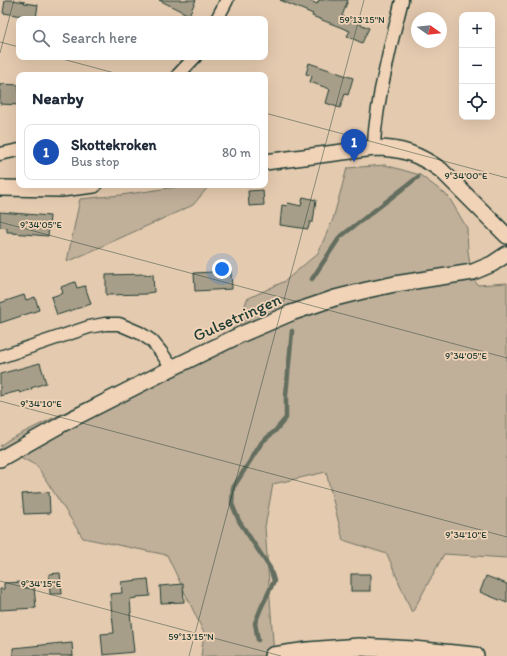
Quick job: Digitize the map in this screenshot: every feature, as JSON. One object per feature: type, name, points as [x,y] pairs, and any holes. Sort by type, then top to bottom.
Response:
[{"type":"main road","points":[[273,656],[308,651],[360,647],[474,656]]},
{"type":"street","points":[[219,16],[227,0]]},
{"type":"street","points":[[374,148],[376,116],[384,72],[402,0]]},
{"type":"street","points":[[181,72],[192,60]]},
{"type":"street","points":[[268,162],[374,148],[389,148],[410,153],[441,170],[507,236]]},
{"type":"street","points":[[0,154],[16,151]]},
{"type":"street","points":[[0,188],[61,190],[74,188]]},
{"type":"street","name":"Gulsetringen","points":[[0,459],[64,423],[172,368],[242,334],[291,313],[335,298],[367,290],[473,272],[492,264],[507,254]]},
{"type":"street","points":[[0,357],[89,328],[105,324],[119,324],[140,333],[152,341],[172,368]]},
{"type":"shaded area","points":[[385,165],[420,175],[448,196],[467,228],[468,251],[472,278],[478,285],[507,283],[507,558],[444,554],[412,613],[387,554],[343,540],[326,472],[273,484],[265,527],[274,656],[201,656],[204,633],[167,555],[83,538],[37,466],[0,446],[8,440],[160,366],[237,333],[247,299],[285,281],[318,253],[333,219],[347,168]]},
{"type":"shaded area","points":[[169,188],[207,188],[193,205],[67,261],[80,199]]},
{"type":"building","points":[[5,0],[38,5],[36,16],[23,16],[3,13]]},
{"type":"building","points":[[159,0],[196,0],[189,15]]},
{"type":"building","points":[[280,0],[308,0],[317,4],[319,0],[348,0],[342,16],[369,28],[362,43],[347,36],[350,31],[312,16],[313,14]]},
{"type":"building","points":[[309,63],[353,78],[348,95],[345,94],[340,108],[326,103],[330,89],[310,82],[312,76],[306,74]]},
{"type":"building","points":[[0,84],[16,85],[16,105],[0,104]]},
{"type":"building","points":[[263,190],[264,205],[249,206],[248,191]]},
{"type":"building","points":[[303,197],[316,200],[313,222],[310,222],[308,229],[280,225],[282,205],[287,206],[288,203],[301,206]]},
{"type":"building","points":[[0,212],[50,216],[48,236],[7,232],[7,228],[0,227]]},
{"type":"building","points":[[231,271],[232,289],[195,291],[194,273]]},
{"type":"building","points":[[153,274],[154,292],[147,294],[106,295],[106,275]]},
{"type":"building","points":[[75,282],[77,288],[85,286],[91,304],[57,315],[51,297],[63,293],[61,287]]},
{"type":"building","points":[[24,295],[26,300],[35,297],[39,310],[0,323],[0,303]]},
{"type":"building","points":[[40,363],[46,383],[20,393],[19,391],[0,396],[0,374]]},
{"type":"building","points":[[49,492],[50,513],[24,514],[22,494]]},
{"type":"building","points":[[60,573],[62,594],[50,594],[49,574]]},
{"type":"building","points":[[351,574],[370,574],[370,591],[351,591]]},
{"type":"building","points":[[486,576],[507,584],[507,603],[480,592]]},
{"type":"building","points":[[148,579],[150,596],[130,599],[134,652],[103,655],[101,634],[114,633],[110,594],[122,593],[121,582]]},
{"type":"building","points":[[24,582],[24,588],[34,587],[36,608],[0,610],[0,589],[4,589],[4,583]]},
{"type":"building","points":[[183,584],[184,602],[161,603],[160,586]]},
{"type":"building","points":[[72,643],[73,656],[13,656],[13,648]]},
{"type":"waterway","points":[[312,279],[340,237],[418,177]]},
{"type":"waterway","points":[[258,640],[255,623],[274,581],[270,568],[239,521],[232,504],[233,488],[262,442],[275,431],[286,418],[286,395],[292,331]]},
{"type":"place","name":"Skottekroken","points":[[354,162]]}]
